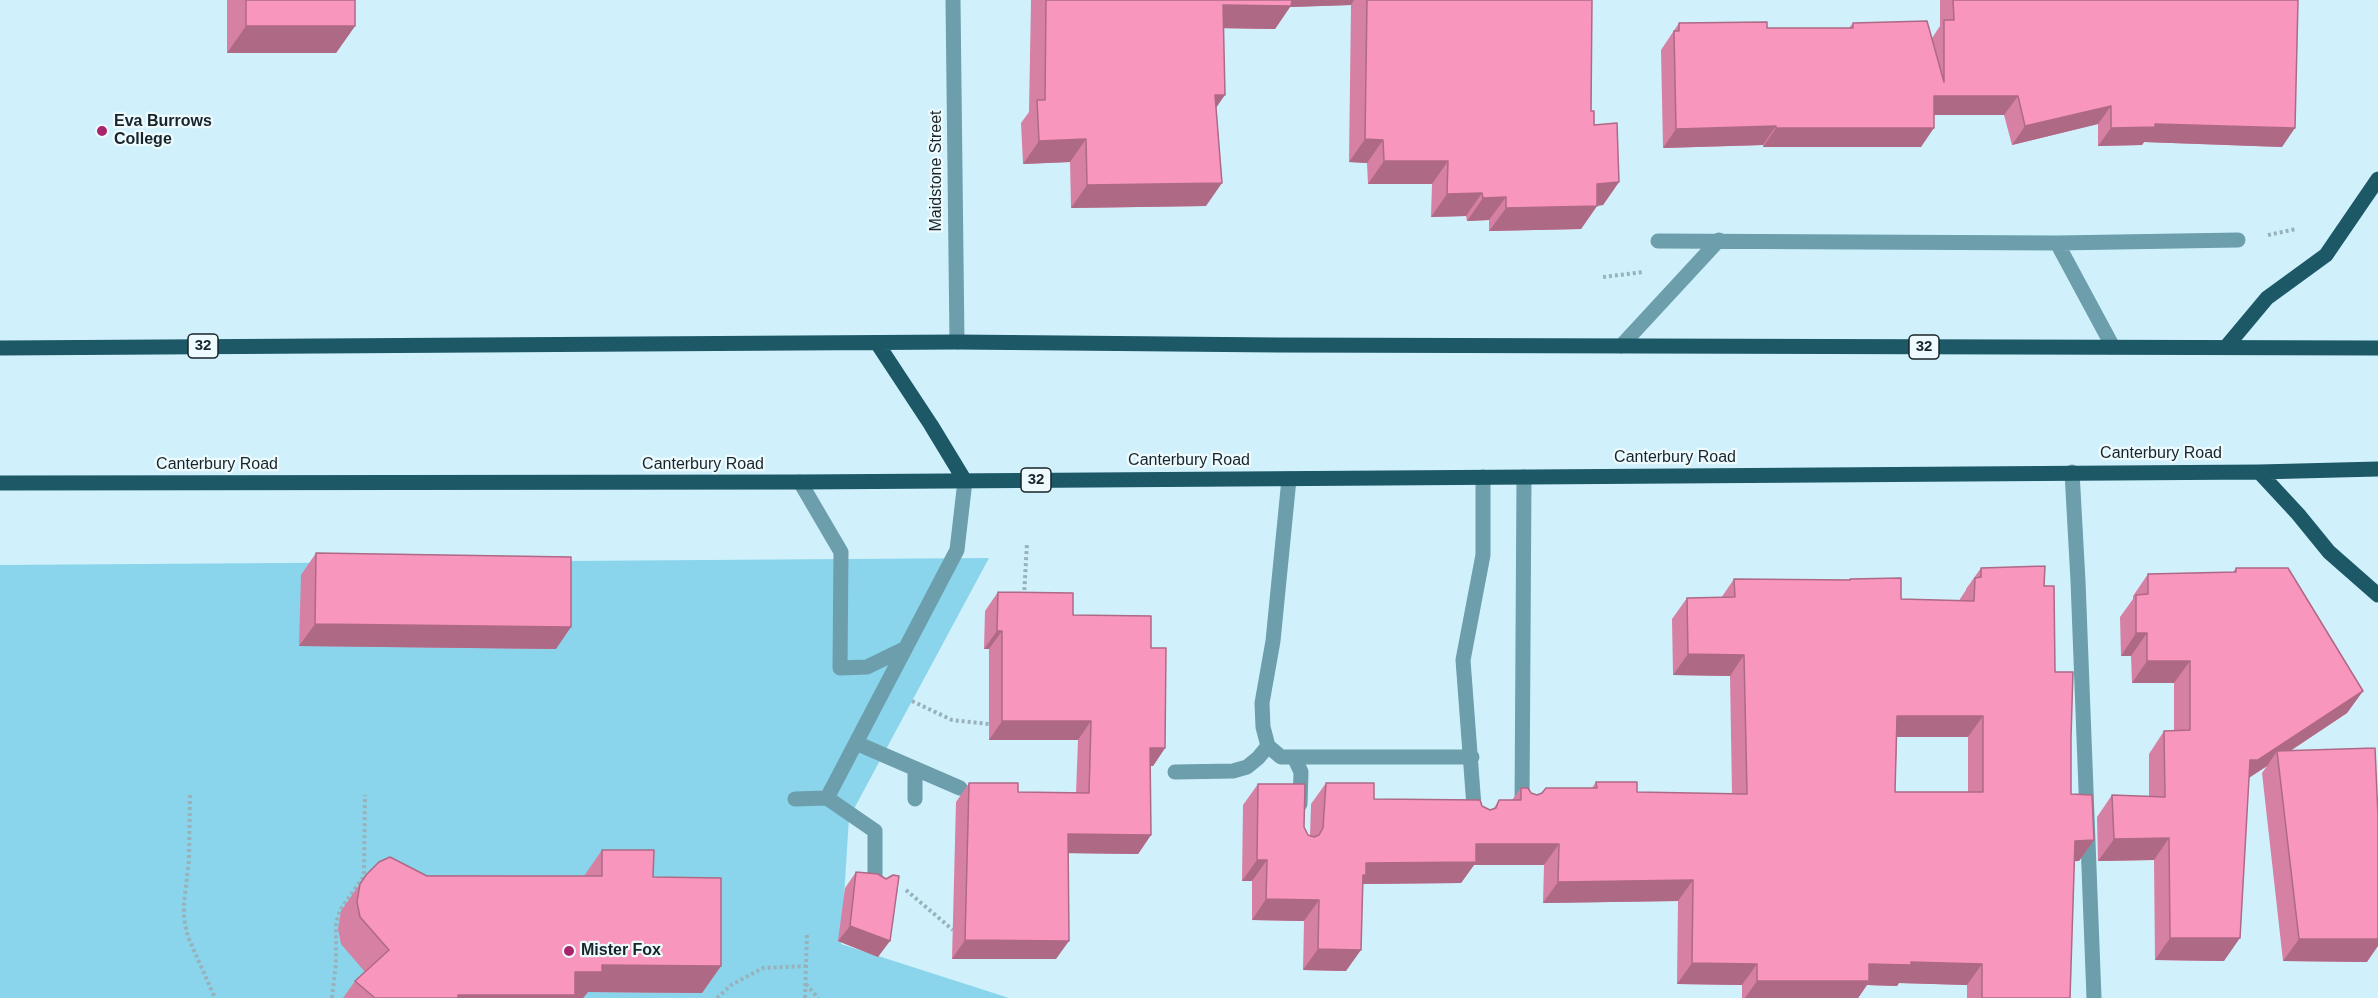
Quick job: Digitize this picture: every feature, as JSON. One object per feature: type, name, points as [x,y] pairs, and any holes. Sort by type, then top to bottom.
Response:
[{"type":"main road","points":[[2226,347],[2267,298],[2326,255],[2378,179]]},
{"type":"main road","name":"32","points":[[0,348],[957,342],[2378,348]]},
{"type":"main road","points":[[877,344],[965,481]]},
{"type":"main road","name":"Canterbury Road","points":[[0,483],[800,483],[2259,472],[2378,469]]},
{"type":"main road","points":[[2259,472],[2329,552],[2378,595]]},
{"type":"street","name":"Maidstone Street","points":[[954,0],[957,342]]},
{"type":"street","points":[[1621,346],[1719,240]]},
{"type":"street","points":[[1658,241],[2057,243],[2238,240]]},
{"type":"street","points":[[2057,243],[2113,347]]},
{"type":"street","points":[[2072,472],[2094,998]]},
{"type":"street","points":[[1475,821],[1463,660],[1483,555],[1483,477]]},
{"type":"street","points":[[1522,806],[1524,477]]},
{"type":"street","points":[[1289,479],[1273,641],[1262,703],[1263,727],[1268,746],[1281,757],[1472,757]]},
{"type":"street","points":[[827,798],[957,550],[965,481]]},
{"type":"street","points":[[800,483],[842,552],[840,668],[867,667],[904,650]]},
{"type":"street","points":[[856,743],[960,788]]},
{"type":"street","points":[[1175,772],[1233,771],[1247,767],[1268,746]]},
{"type":"street","points":[[1294,757],[1301,772],[1300,816]]},
{"type":"street","points":[[915,769],[915,799]]},
{"type":"street","points":[[795,799],[827,798],[875,831],[875,885]]},
{"type":"path","points":[[1024,600],[1027,543]]},
{"type":"path","points":[[885,686],[952,720],[989,724]]},
{"type":"path","points":[[190,795],[189,860],[184,919],[188,937],[215,998]]},
{"type":"path","points":[[332,998],[336,963],[336,923],[340,910],[364,872],[365,795]]},
{"type":"path","points":[[875,864],[953,930]]},
{"type":"path","points":[[805,998],[807,934]]},
{"type":"path","points":[[717,998],[731,985],[763,968],[806,966]]},
{"type":"path","points":[[805,983],[818,998]]},
{"type":"shaded area","points":[[989,558],[849,818],[841,944],[1009,998],[0,998],[0,565]]},
{"type":"building","points":[[246,0],[355,0],[355,26],[246,26]]},
{"type":"building","points":[[1046,0],[1292,0],[1291,6],[1223,5],[1225,95],[1215,95],[1222,183],[1087,185],[1086,139],[1039,141],[1037,100],[1045,100]]},
{"type":"building","points":[[1367,0],[1592,0],[1591,111],[1594,111],[1594,125],[1617,123],[1619,182],[1597,184],[1597,206],[1506,208],[1506,197],[1483,198],[1482,193],[1447,194],[1448,161],[1384,161],[1383,140],[1365,139]]},
{"type":"building","points":[[1953,0],[2298,0],[2295,128],[2155,124],[2155,127],[2111,128],[2111,106],[2025,126],[2018,96],[1934,96],[1934,128],[1776,128],[1776,126],[1676,129],[1674,31],[1679,31],[1679,23],[1767,22],[1767,28],[1853,28],[1853,23],[1927,21],[1944,82],[1944,20],[1954,20]]},
{"type":"building","points":[[316,553],[571,557],[571,627],[315,624]]},
{"type":"building","points":[[2045,566],[2044,586],[2054,586],[2055,672],[2073,672],[2071,794],[2092,795],[2094,840],[2075,841],[2070,998],[1982,998],[1982,964],[1911,962],[1911,965],[1869,964],[1869,981],[1757,981],[1757,964],[1692,963],[1693,880],[1558,882],[1559,844],[1476,844],[1476,862],[1366,863],[1366,875],[1363,875],[1361,950],[1318,949],[1319,900],[1266,899],[1267,860],[1257,860],[1258,784],[1305,784],[1304,827],[1308,835],[1314,837],[1319,835],[1323,828],[1326,783],[1374,783],[1374,799],[1480,800],[1482,806],[1490,810],[1496,808],[1499,800],[1521,800],[1521,788],[1528,788],[1531,793],[1537,795],[1546,788],[1597,788],[1596,782],[1637,782],[1637,792],[1747,794],[1744,655],[1688,654],[1687,598],[1735,597],[1734,579],[1901,578],[1901,599],[1974,601],[1975,578],[1981,577],[1981,568]],"holes":[[[1897,716],[1983,716],[1983,792],[1895,792]]]},
{"type":"building","points":[[2236,568],[2288,568],[2363,691],[2258,760],[2250,760],[2240,938],[2170,938],[2169,838],[2114,839],[2112,795],[2165,797],[2164,731],[2190,730],[2190,661],[2147,661],[2147,633],[2136,633],[2136,595],[2148,594],[2148,574],[2236,572]]},
{"type":"building","points":[[998,592],[1073,593],[1073,615],[1151,616],[1151,648],[1166,648],[1165,748],[1150,748],[1151,835],[1068,834],[1069,941],[965,940],[969,783],[1018,783],[1018,792],[1089,793],[1091,721],[1002,721],[1002,631],[997,631]]},
{"type":"building","points":[[2375,748],[2378,816],[2378,939],[2299,939],[2277,751]]},
{"type":"building","points":[[602,850],[654,850],[653,877],[721,878],[721,966],[602,965],[602,972],[575,972],[575,995],[375,998],[355,981],[389,950],[360,917],[357,902],[360,884],[379,862],[390,857],[427,876],[602,876]]},
{"type":"building","points":[[856,872],[878,874],[886,879],[893,875],[899,876],[890,941],[850,926]]},
{"type":"place","name":"Eva Burrows College","points":[[102,131]]},
{"type":"place","name":"Mister Fox","points":[[569,951]]}]
